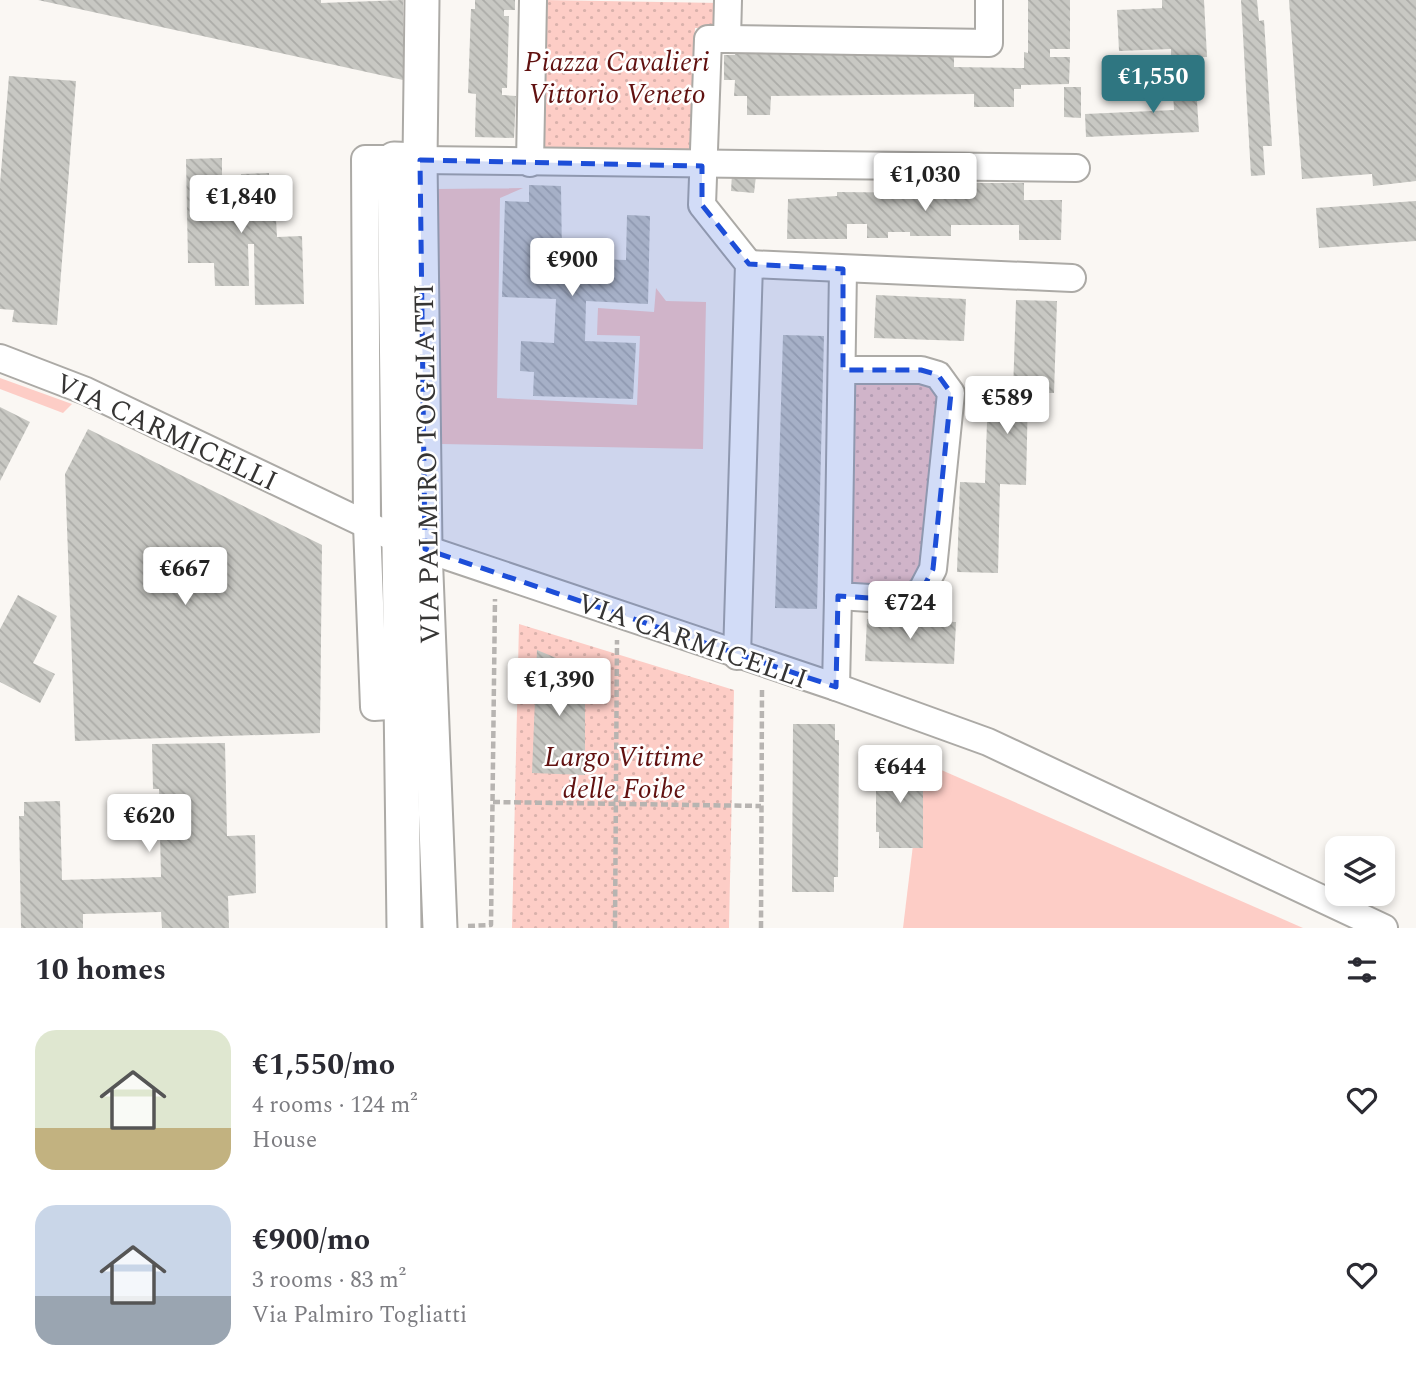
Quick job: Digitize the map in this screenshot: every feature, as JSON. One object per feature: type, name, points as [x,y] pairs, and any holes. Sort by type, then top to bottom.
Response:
[{"type":"street","name":"VIA PALMIRO TOGLIATTI","points":[[422,0],[407,160],[412,544],[419,704],[440,927]]},
{"type":"street","points":[[530,163],[533,0]]},
{"type":"street","points":[[727,39],[728,0]]},
{"type":"street","points":[[750,660],[749,264],[702,205],[708,38],[989,43],[989,0]]},
{"type":"street","points":[[419,704],[374,707],[367,525],[365,159],[702,166],[1076,169]]},
{"type":"street","points":[[749,264],[1072,278]]},
{"type":"street","points":[[836,687],[843,269]]},
{"type":"street","name":"VIA CARMICELLI","points":[[0,358],[86,391],[412,544],[836,687],[988,742],[1384,928]]},
{"type":"street","points":[[838,596],[902,600],[921,592],[933,569],[951,393],[938,375],[921,370],[843,370]]},
{"type":"street","name":"VIA PALMIRO TOGLIATTI","points":[[404,928],[419,704]]},
{"type":"path","points":[[440,927],[491,925],[494,572]]},
{"type":"path","points":[[615,928],[618,615]]},
{"type":"path","points":[[750,660],[761,806],[761,928]]},
{"type":"path","points":[[493,802],[761,806]]},
{"type":"highlighted area","points":[[420,160],[702,166],[702,205],[749,264],[843,269],[843,370],[921,370],[938,375],[951,393],[933,569],[921,592],[902,600],[838,596],[836,687],[425,549]]},
{"type":"green space","name":"Piazza Cavalieri Vittorio Veneto","points":[[543,0],[720,3],[719,29],[695,28],[689,159],[537,155]]},
{"type":"green space","points":[[523,188],[500,198],[497,398],[637,405],[640,336],[597,335],[598,308],[654,312],[656,288],[666,301],[706,302],[703,449],[441,444],[436,189]]},
{"type":"green space","points":[[843,370],[921,370],[951,393],[921,592],[838,596]]},
{"type":"green space","points":[[0,378],[72,404],[63,413],[0,389]]},
{"type":"green space","name":"Largo Vittime delle Foibe","points":[[519,624],[734,690],[729,928],[512,928]]},
{"type":"green space","points":[[923,762],[1303,928],[903,928]]},
{"type":"building","points":[[38,0],[321,0],[321,3],[403,0],[403,80]]},
{"type":"building","points":[[475,0],[515,0],[515,10],[504,10],[504,16],[509,16],[507,88],[502,88],[502,95],[516,96],[514,138],[475,137],[476,94],[468,93],[471,9],[475,9]]},
{"type":"building","points":[[1028,0],[1070,0],[1070,49],[1050,49],[1050,57],[1070,57],[1069,84],[1021,85],[1021,89],[1014,89],[1014,107],[974,107],[974,94],[771,96],[770,115],[747,115],[747,96],[734,96],[735,80],[724,80],[724,55],[735,55],[735,50],[954,48],[954,67],[1024,68],[1024,52],[1028,53]]},
{"type":"building","points":[[1162,0],[1204,0],[1207,57],[1185,58],[1186,68],[1171,68],[1171,49],[1119,51],[1117,10],[1162,8]]},
{"type":"building","points":[[1241,0],[1257,0],[1259,21],[1264,20],[1272,146],[1263,146],[1265,175],[1251,176]]},
{"type":"building","points":[[1289,0],[1416,0],[1416,181],[1373,186],[1372,174],[1302,179]]},
{"type":"building","points":[[1195,71],[1199,132],[1086,137],[1085,114],[1174,110],[1172,73]]},
{"type":"building","points":[[9,76],[76,81],[57,325],[12,322],[14,310],[0,309],[0,184]]},
{"type":"building","points":[[1064,87],[1081,87],[1081,118],[1064,117]]},
{"type":"building","points":[[222,158],[222,197],[242,197],[241,174],[269,173],[270,219],[276,219],[277,237],[302,236],[304,304],[255,305],[254,244],[248,244],[249,286],[215,286],[214,263],[188,263],[186,159]]},
{"type":"building","points":[[732,174],[756,176],[754,193],[731,191]]},
{"type":"building","points":[[950,183],[1024,183],[1024,200],[1062,200],[1061,240],[1019,240],[1019,225],[951,225],[951,236],[910,236],[910,232],[888,232],[888,238],[867,238],[867,224],[847,224],[847,239],[787,239],[788,199],[837,196],[837,192],[950,193]]},
{"type":"building","points":[[529,185],[561,186],[562,258],[626,260],[627,215],[650,216],[648,304],[586,301],[585,341],[636,343],[633,399],[533,396],[534,372],[520,371],[521,341],[554,343],[556,299],[502,297],[505,201],[529,202]]},
{"type":"building","points":[[1416,201],[1416,241],[1319,248],[1316,208]]},
{"type":"building","points":[[876,295],[966,299],[964,341],[874,338]]},
{"type":"building","points":[[1016,300],[1057,301],[1054,393],[1028,393],[1026,485],[1000,484],[998,573],[957,572],[960,482],[985,483],[988,391],[1013,392]]},
{"type":"building","points":[[783,335],[824,336],[817,609],[775,608]]},
{"type":"building","points":[[0,407],[30,422],[0,481]]},
{"type":"building","points":[[88,429],[322,545],[320,733],[75,741],[65,474]]},
{"type":"building","points":[[18,595],[57,616],[33,663],[55,674],[40,703],[0,682],[0,629]]},
{"type":"building","points":[[867,619],[956,622],[954,664],[865,661]]},
{"type":"building","points":[[537,650],[585,670],[585,775],[532,773]]},
{"type":"building","points":[[793,724],[835,724],[835,740],[839,740],[838,877],[834,877],[834,892],[792,892]]},
{"type":"building","points":[[225,743],[227,836],[255,835],[256,893],[228,896],[229,928],[162,928],[161,912],[83,914],[83,928],[21,928],[19,816],[24,816],[24,802],[60,801],[62,880],[161,877],[159,789],[153,789],[152,744]]},
{"type":"building","points":[[880,762],[923,762],[923,848],[879,848],[879,832],[876,832],[876,779],[880,779]]}]
